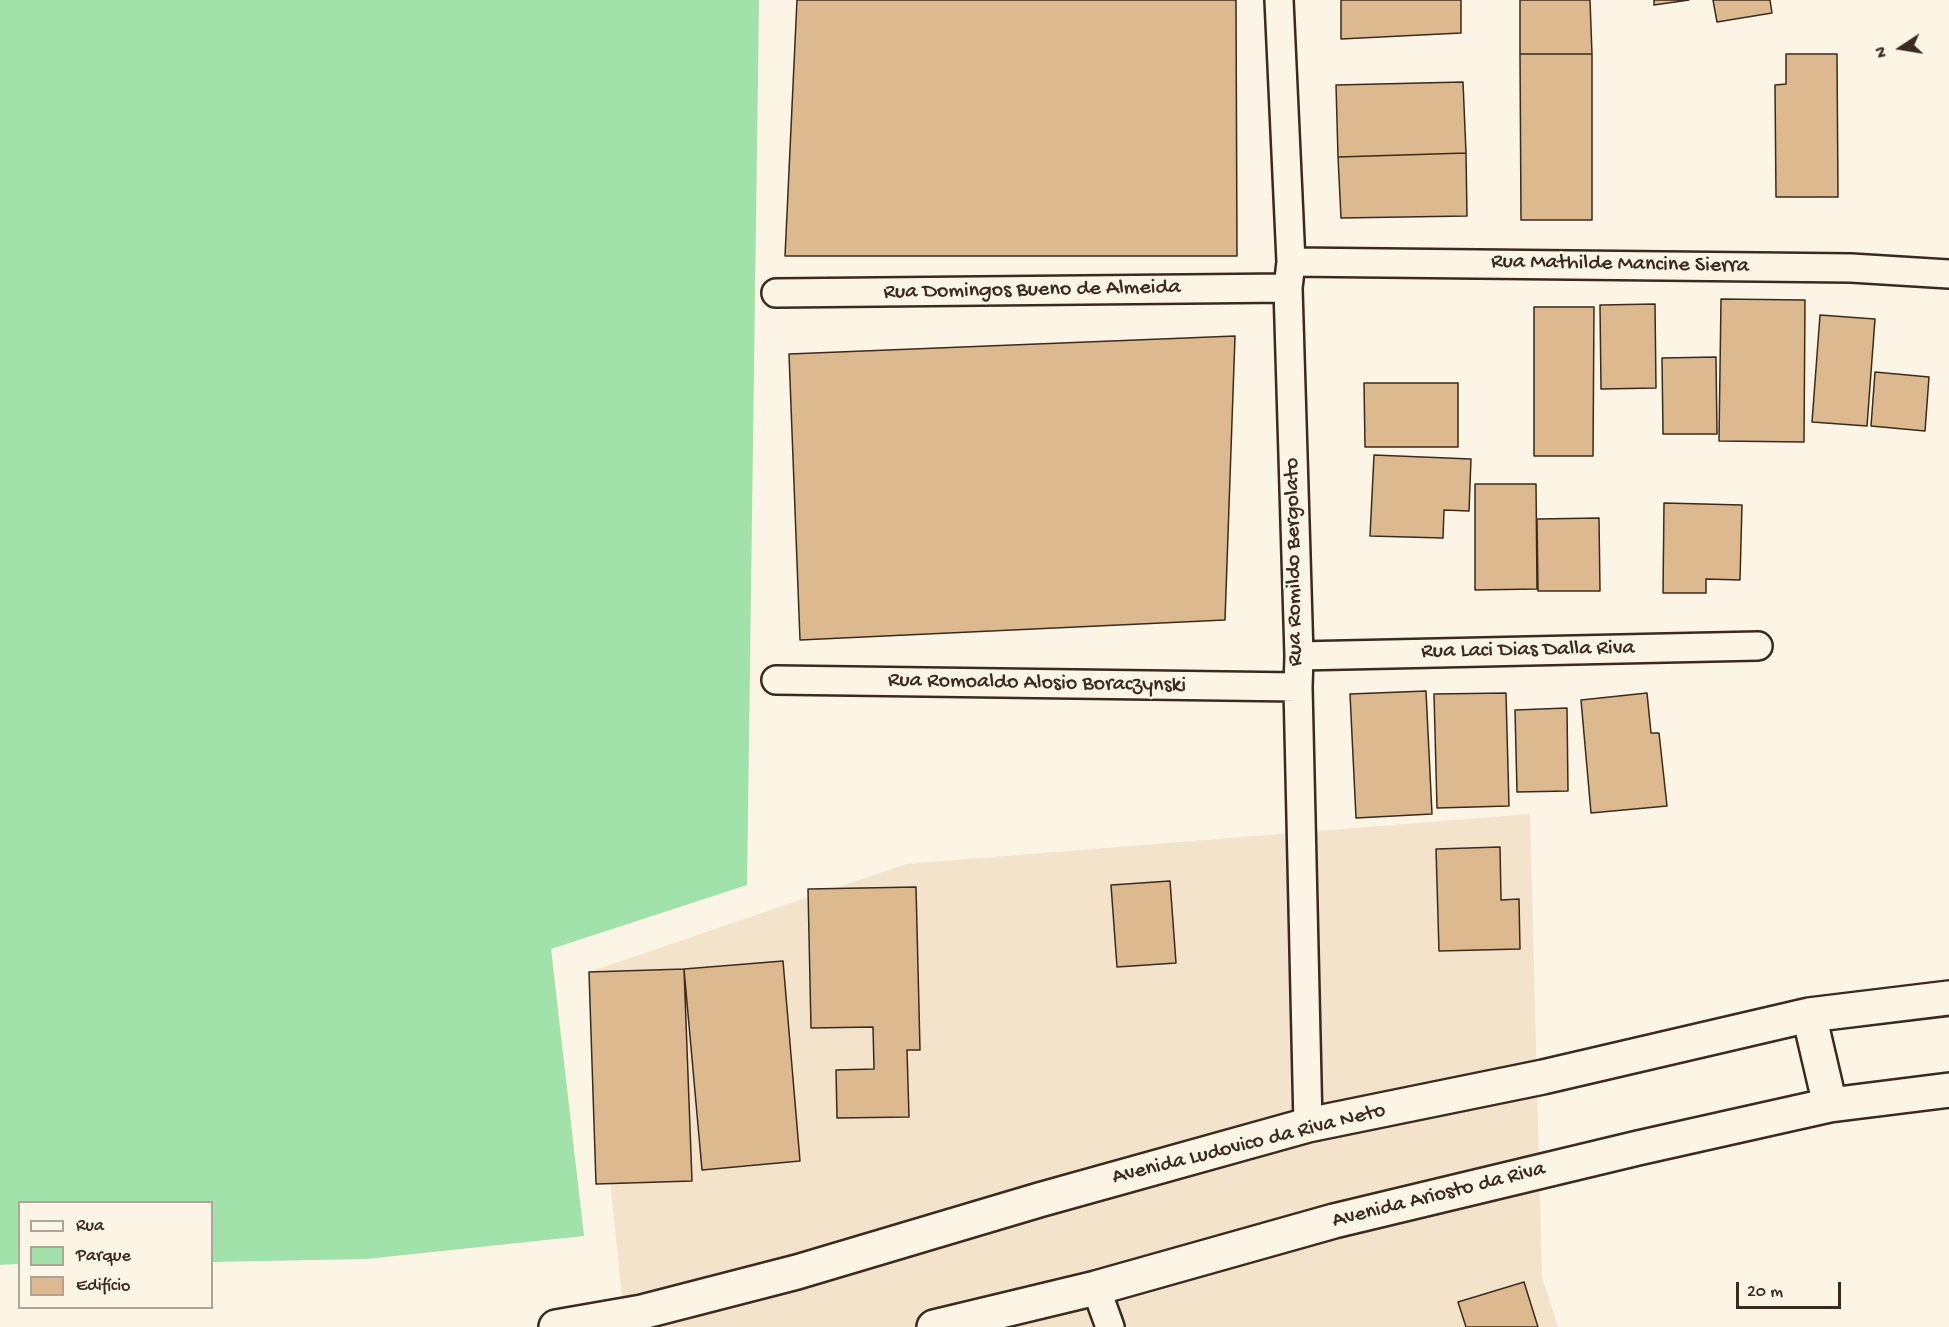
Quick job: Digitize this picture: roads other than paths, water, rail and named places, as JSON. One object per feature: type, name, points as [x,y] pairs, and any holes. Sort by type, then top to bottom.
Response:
[{"type":"street","name":"Rua Romildo Bergolato","points":[[1280,0],[1299,656],[1308,1125]]},
{"type":"street","name":"Rua Mathilde Mancine Sierra","points":[[1289,275],[1851,268],[1949,274]]},
{"type":"street","name":"Rua Domingos Bueno de Almeida","points":[[776,293],[1289,275]]},
{"type":"street","name":"Rua Laci Dias Dalla Riva","points":[[1299,656],[1758,646]]},
{"type":"street","name":"Rua Romoaldo Alosio Boraczynski","points":[[776,680],[1298,687]]},
{"type":"street","name":"Avenida Ludovico da Riva Neto","points":[[556,1327],[642,1312],[797,1272],[1039,1200],[1308,1125],[1543,1077],[1809,1015],[1949,999]]},
{"type":"street","points":[[1809,1015],[1830,1105]]},
{"type":"street","name":"Avenida Ariosto da Riva","points":[[934,1327],[1096,1288],[1334,1221],[1638,1148],[1830,1105],[1949,1090]]},
{"type":"street","points":[[1096,1288],[1110,1327]]}]
